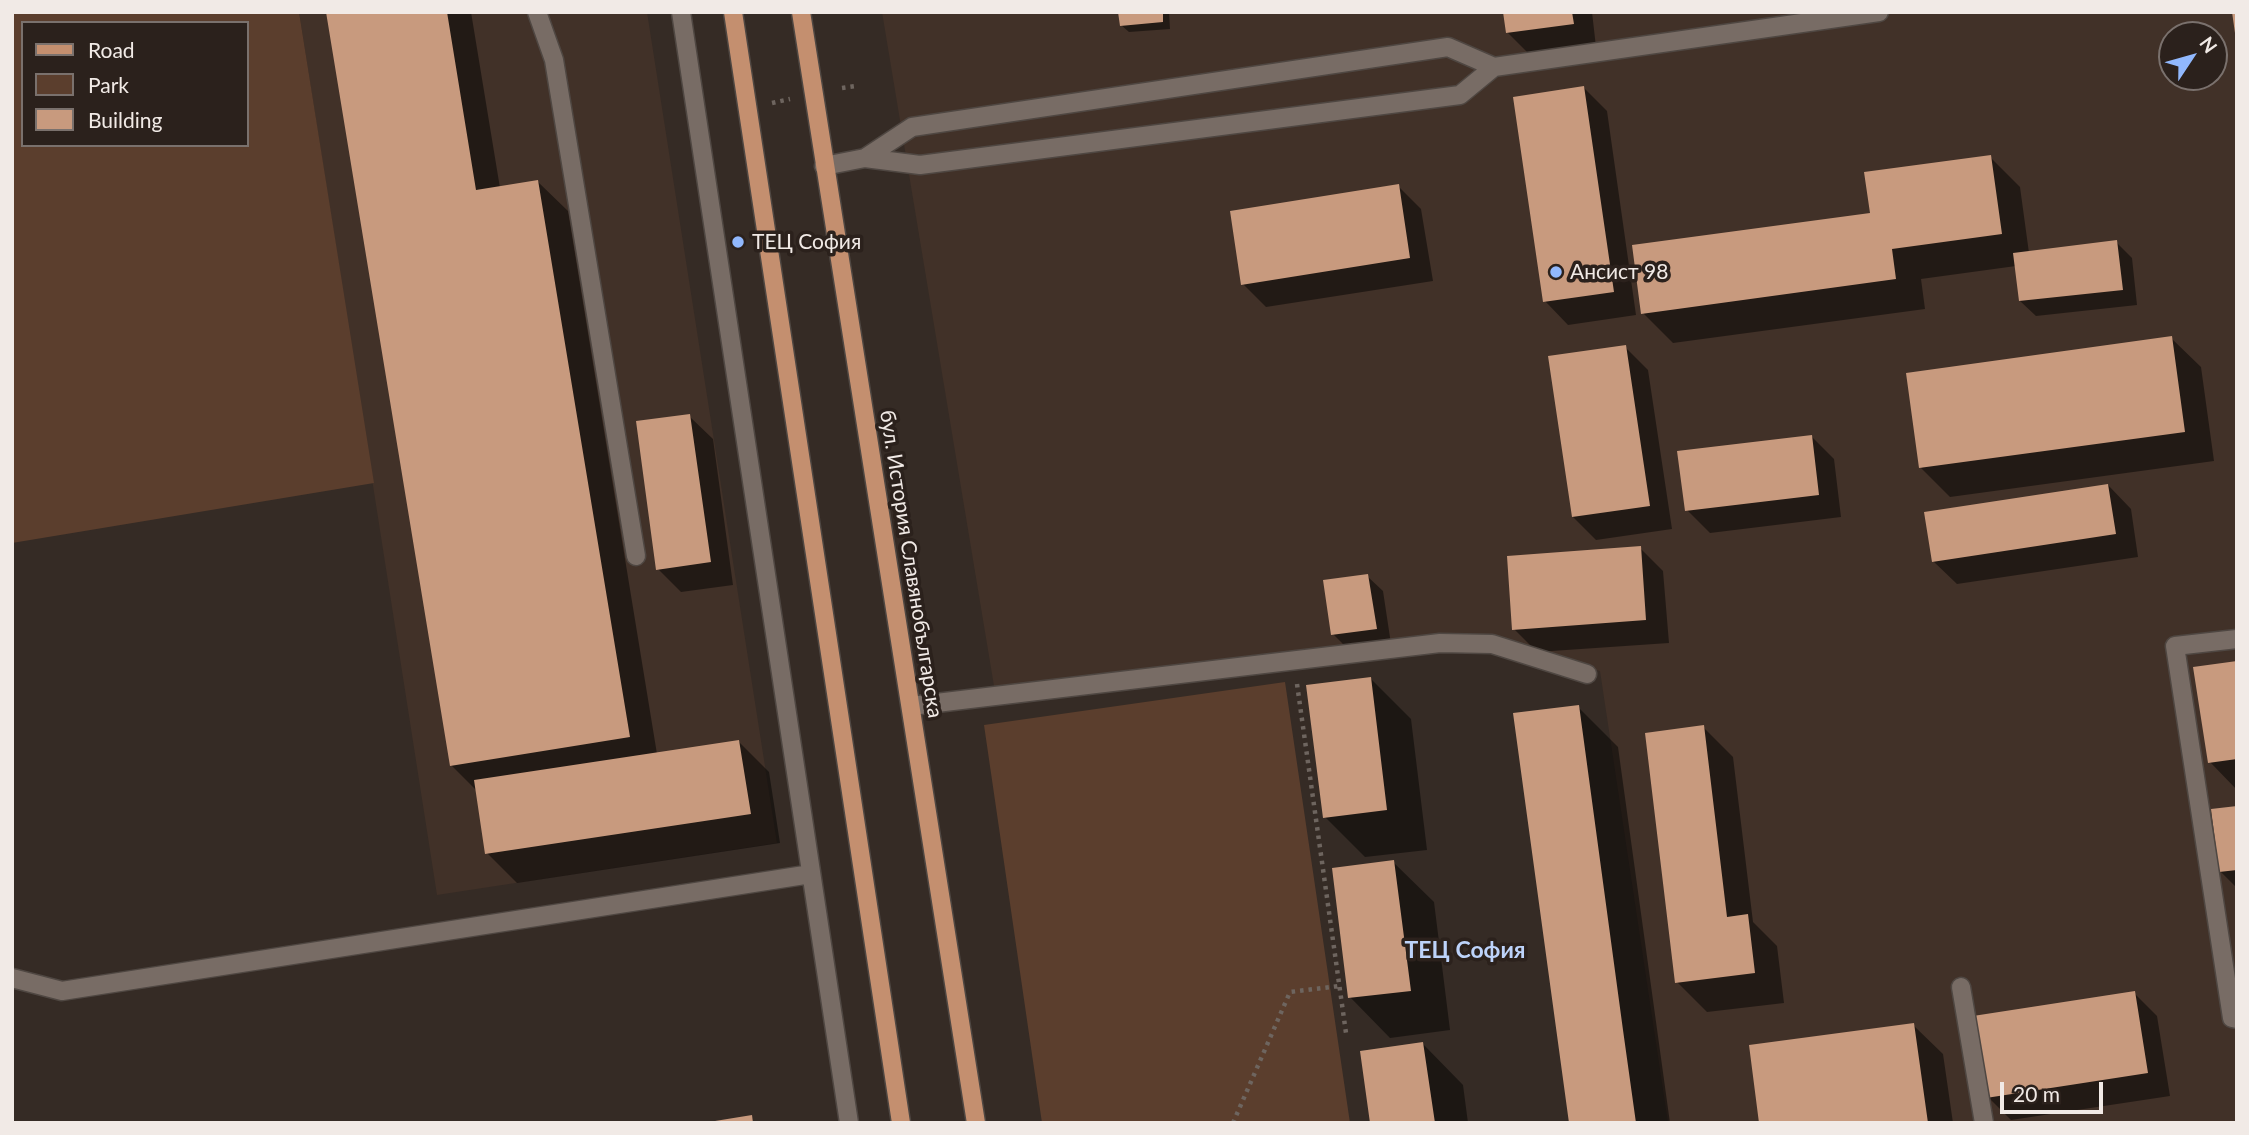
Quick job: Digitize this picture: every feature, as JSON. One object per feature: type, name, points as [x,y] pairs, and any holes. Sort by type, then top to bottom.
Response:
[{"type":"main road","points":[[733,12],[901,1123]]},
{"type":"main road","name":"бул. История Славянобългарска","points":[[801,12],[976,1123]]},
{"type":"street","points":[[537,12],[554,60],[636,556]]},
{"type":"street","points":[[681,12],[849,1123]]},
{"type":"street","points":[[824,166],[865,158],[920,165],[1460,95],[1494,67],[1879,12]]},
{"type":"street","points":[[865,158],[912,127],[1448,47],[1494,67]]},
{"type":"street","points":[[2237,639],[2175,646],[2232,1018],[2237,1019]]},
{"type":"street","points":[[911,706],[1440,643],[1492,644],[1587,674]]},
{"type":"street","points":[[12,978],[62,991],[811,874]]},
{"type":"street","points":[[1961,987],[1984,1123]]},
{"type":"path","points":[[842,88],[856,86]]},
{"type":"path","points":[[771,104],[790,99]]},
{"type":"path","points":[[1294,662],[1346,1033]]},
{"type":"path","points":[[1233,1123],[1290,992],[1339,986]]},
{"type":"shaded area","points":[[299,12],[647,12],[777,843],[437,895]]},
{"type":"shaded area","name":"ТЕЦ София","points":[[882,12],[2237,12],[2237,1123],[1668,1123],[1600,671],[1475,635],[995,692]]},
{"type":"green space","points":[[12,12],[299,12],[374,483],[12,543]]},
{"type":"green space","points":[[1285,682],[1350,1123],[1042,1123],[984,725]]},
{"type":"building","points":[[326,12],[447,12],[476,190],[538,180],[630,737],[450,766]]},
{"type":"building","points":[[1118,12],[1163,12],[1163,22],[1120,26]]},
{"type":"building","points":[[1503,12],[1572,12],[1574,24],[1506,33]]},
{"type":"building","points":[[2232,12],[2237,12],[2237,33],[2235,33]]},
{"type":"building","points":[[1584,86],[1614,292],[1543,302],[1513,97]]},
{"type":"building","points":[[1991,155],[2002,234],[1892,249],[1896,279],[1641,314],[1632,245],[1870,213],[1864,172]]},
{"type":"building","points":[[1399,184],[1410,258],[1241,285],[1230,211]]},
{"type":"building","points":[[2117,240],[2123,290],[2019,301],[2013,253]]},
{"type":"building","points":[[2172,336],[2185,432],[1919,468],[1906,373]]},
{"type":"building","points":[[1626,345],[1650,506],[1572,517],[1548,356]]},
{"type":"building","points":[[690,414],[711,562],[656,570],[636,421]]},
{"type":"building","points":[[1812,435],[1819,495],[1685,511],[1677,451]]},
{"type":"building","points":[[2108,484],[2116,534],[1932,562],[1924,512]]},
{"type":"building","points":[[1641,546],[1646,620],[1512,630],[1507,556]]},
{"type":"building","points":[[1368,574],[1377,629],[1331,635],[1323,580]]},
{"type":"building","points":[[2237,661],[2237,759],[2208,763],[2193,667]]},
{"type":"building","points":[[1371,677],[1387,810],[1323,818],[1306,685]]},
{"type":"building","points":[[1579,705],[1636,1123],[1569,1123],[1513,713]]},
{"type":"building","points":[[1704,725],[1727,917],[1748,914],[1755,973],[1675,983],[1645,733]]},
{"type":"building","points":[[739,740],[751,814],[485,854],[474,780]]},
{"type":"building","points":[[2237,806],[2237,870],[2219,872],[2211,809]]},
{"type":"building","points":[[1394,860],[1411,991],[1348,998],[1332,868]]},
{"type":"building","points":[[2135,991],[2148,1073],[1986,1098],[1973,1016]]},
{"type":"building","points":[[1914,1023],[1928,1123],[1759,1123],[1749,1045]]},
{"type":"building","points":[[1423,1042],[1435,1123],[1370,1123],[1360,1051]]},
{"type":"building","points":[[752,1115],[753,1123],[715,1121]]},
{"type":"place","name":"ТЕЦ София","points":[[738,242]]},
{"type":"place","name":"Ансист 98","points":[[1556,272]]},
{"type":"district","name":"ТЕЦ София","points":[[1465,951]]}]
